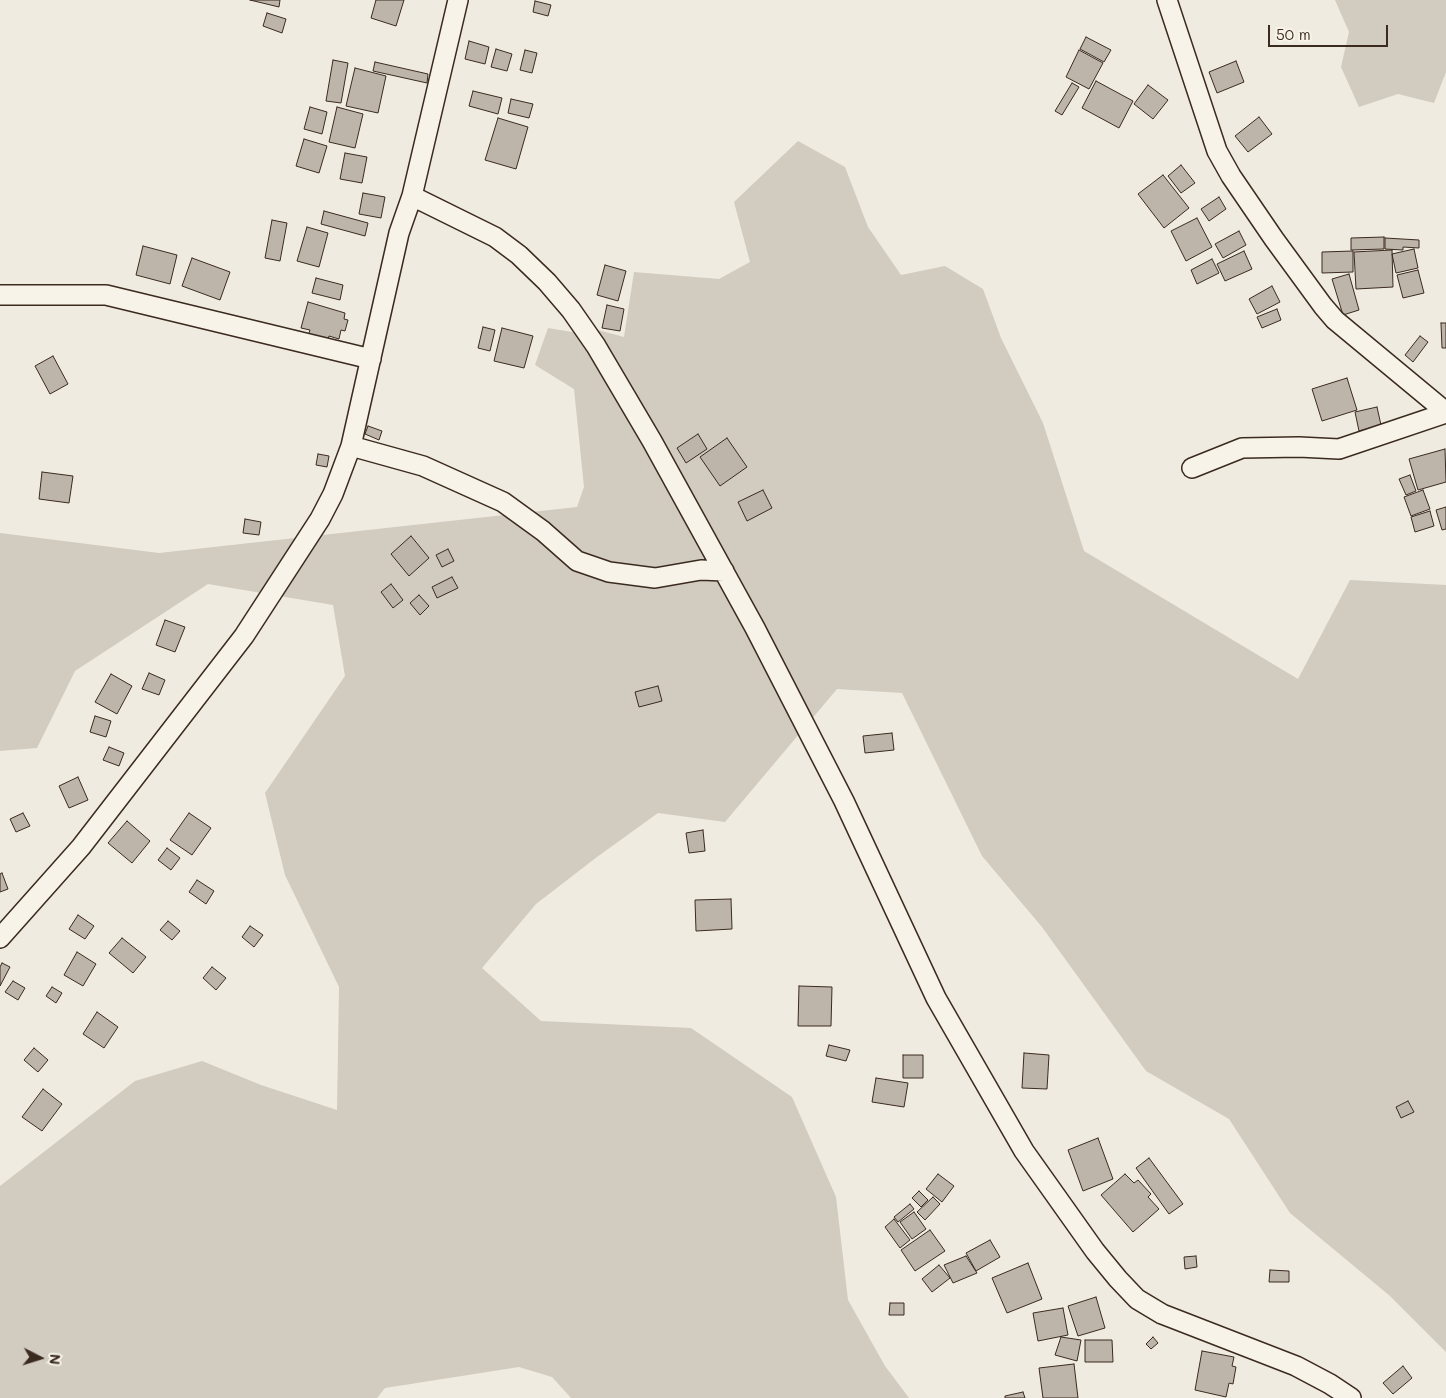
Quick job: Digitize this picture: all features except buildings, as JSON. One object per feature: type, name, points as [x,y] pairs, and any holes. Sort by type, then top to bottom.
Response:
[{"type":"street","points":[[0,938],[81,847],[244,636],[320,519],[333,494],[351,446],[399,233],[412,196],[458,0]]},
{"type":"street","points":[[1167,0],[1217,151],[1231,176],[1274,240],[1329,313],[1446,412]]},
{"type":"street","points":[[412,196],[495,237],[519,255],[547,282],[565,303],[596,346],[652,441],[755,628],[844,801],[936,998],[1024,1151],[1095,1250],[1137,1299],[1162,1314],[1296,1366],[1352,1398]]},
{"type":"street","points":[[0,295],[106,295],[371,359]]},
{"type":"street","points":[[1192,468],[1242,448],[1299,447],[1339,449],[1446,412]]},
{"type":"street","points":[[351,446],[423,466],[503,502],[577,561],[609,572],[655,578],[701,570],[724,571]]},
{"type":"shaded area","points":[[1335,0],[1446,0],[1446,72],[1434,103],[1398,94],[1359,107],[1341,67],[1349,32]]},
{"type":"shaded area","points":[[798,141],[845,167],[868,227],[901,275],[945,266],[983,289],[1001,338],[1043,423],[1084,551],[1298,679],[1350,580],[1446,585],[1446,1352],[1390,1296],[1290,1213],[1229,1119],[1146,1071],[1042,927],[982,856],[902,693],[837,689],[725,822],[658,813],[536,904],[482,968],[541,1021],[691,1028],[792,1097],[836,1197],[848,1300],[885,1366],[909,1398],[571,1398],[552,1377],[519,1367],[385,1388],[377,1398],[0,1398],[0,1186],[135,1081],[202,1061],[261,1085],[337,1110],[339,987],[285,875],[265,793],[345,676],[333,605],[208,584],[75,671],[37,748],[0,751],[0,533],[159,553],[577,507],[584,487],[574,389],[535,365],[548,328],[578,333],[594,329],[624,337],[634,272],[719,279],[750,262],[734,202]]}]
